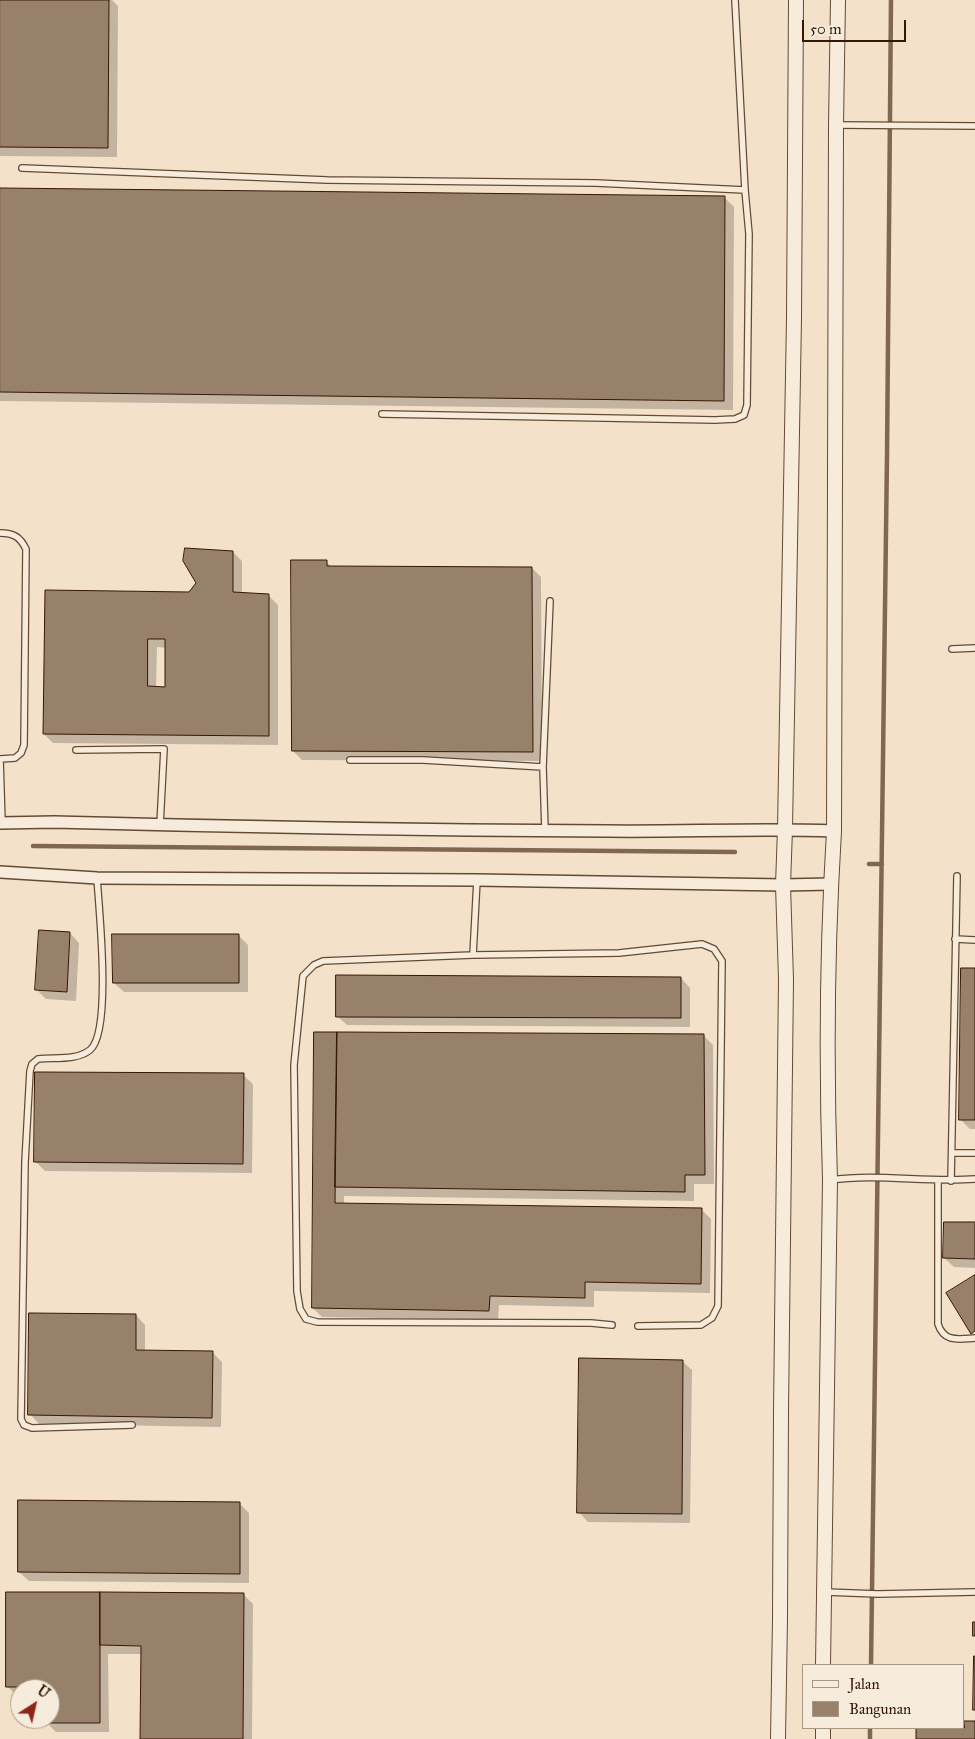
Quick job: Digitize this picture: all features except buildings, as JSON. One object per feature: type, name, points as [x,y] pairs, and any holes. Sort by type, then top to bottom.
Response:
[{"type":"street","points":[[778,1739],[786,980],[783,885],[794,309],[796,0]]},
{"type":"street","points":[[823,1664],[830,1180],[828,1112],[831,884],[834,831],[838,0]]},
{"type":"street","points":[[1,823],[54,822],[546,831],[652,832],[785,829],[834,831]]},
{"type":"street","points":[[0,872],[97,878],[831,884]]},
{"type":"lane","points":[[382,414],[715,420],[735,419],[744,415],[748,405],[749,234],[735,0]]},
{"type":"lane","points":[[836,125],[975,126]]},
{"type":"lane","points":[[22,168],[327,180],[596,183],[745,190]]},
{"type":"lane","points":[[0,533],[9,533],[20,538],[26,549],[24,745],[21,753],[16,758],[0,759],[1,823]]},
{"type":"lane","points":[[546,831],[543,767],[550,601]]},
{"type":"lane","points":[[952,649],[975,648]]},
{"type":"lane","points":[[76,750],[164,749],[160,825]]},
{"type":"lane","points":[[350,760],[423,760],[543,767]]},
{"type":"lane","points":[[951,1181],[956,876]]},
{"type":"lane","points":[[97,878],[103,998],[97,1039],[90,1050],[72,1058],[38,1059],[32,1064],[30,1071],[25,1162],[21,1419],[24,1425],[32,1428],[132,1425]]},
{"type":"lane","points":[[473,955],[477,880]]},
{"type":"lane","points":[[955,939],[975,940]]},
{"type":"lane","points":[[612,1325],[591,1323],[317,1322],[306,1319],[300,1309],[297,1282],[294,1065],[303,976],[314,965],[323,960],[619,953],[702,944],[714,949],[722,961],[718,1306],[712,1318],[701,1325],[638,1326]]},
{"type":"lane","points":[[952,1153],[975,1153]]},
{"type":"lane","points":[[830,1180],[848,1178],[903,1178],[951,1181],[975,1179]]},
{"type":"lane","points":[[938,1180],[938,1324],[944,1336],[954,1339],[975,1338]]},
{"type":"lane","points":[[823,1592],[878,1594],[975,1592]]},
{"type":"waterway","points":[[871,1664],[891,0]]},
{"type":"waterway","points":[[33,846],[735,852]]},
{"type":"waterway","points":[[869,864],[882,864]]},
{"type":"waterway","points":[[870,1729],[870,1739]]}]
